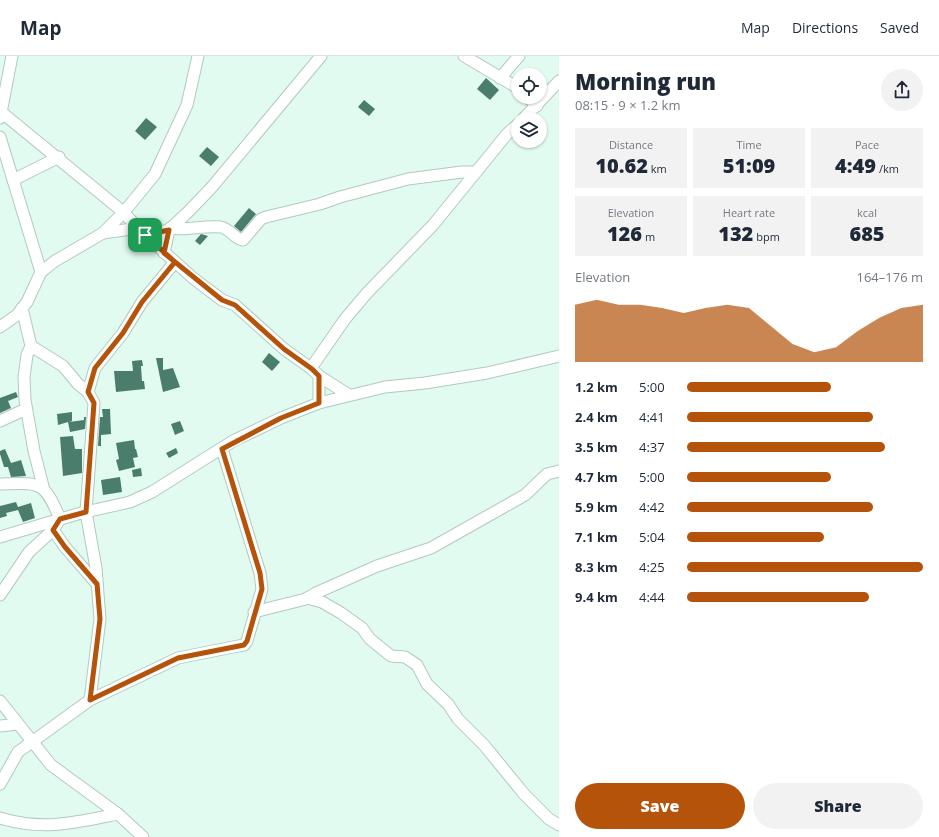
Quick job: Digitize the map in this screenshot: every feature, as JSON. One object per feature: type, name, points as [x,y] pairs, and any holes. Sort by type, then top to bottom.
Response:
[{"type":"street","points":[[12,56],[3,93],[0,114],[59,158],[124,212],[164,253],[222,300],[235,305],[284,349],[311,368],[319,376],[349,395]]},
{"type":"street","points":[[2,322],[17,314],[22,308],[41,272],[55,261],[103,233],[124,212],[155,174],[170,146],[187,105],[198,56]]},
{"type":"street","points":[[164,253],[169,229],[212,187],[321,56]]},
{"type":"street","points":[[464,56],[511,84]]},
{"type":"street","points":[[500,78],[519,56]]},
{"type":"street","points":[[531,112],[559,81]]},
{"type":"street","points":[[311,368],[345,319],[367,293],[433,225],[511,132]]},
{"type":"street","points":[[0,136],[41,272]]},
{"type":"street","points":[[13,180],[59,158]]},
{"type":"street","points":[[103,233],[142,232],[169,229],[186,230],[206,226],[221,227],[243,240],[261,219],[266,216],[314,206],[408,179],[462,172],[476,172]]},
{"type":"street","points":[[88,392],[95,368],[123,333],[142,302],[175,262]]},
{"type":"street","points":[[22,308],[31,346],[27,355],[24,378],[26,408],[34,451],[44,490]]},
{"type":"street","points":[[31,346],[63,366],[78,384],[88,392],[94,403],[86,512],[97,584],[100,619],[90,700]]},
{"type":"street","points":[[0,537],[86,512],[130,502],[152,492],[222,449],[281,418],[319,403],[385,387],[425,383],[487,373],[559,356]]},
{"type":"street","points":[[319,376],[319,403]]},
{"type":"street","points":[[0,420],[26,408]]},
{"type":"street","points":[[0,784],[10,769],[14,757],[90,700],[178,658],[244,645],[247,641],[254,612],[262,589],[260,573],[222,449]]},
{"type":"street","points":[[254,612],[271,609],[307,598],[377,566],[431,548],[515,502],[525,495],[547,474],[559,471]]},
{"type":"street","points":[[0,484],[32,484],[44,490],[51,498],[60,519]]},
{"type":"street","points":[[0,595],[29,552],[53,530],[60,519]]},
{"type":"street","points":[[53,530],[65,547],[97,584]]},
{"type":"street","points":[[307,598],[322,602],[341,613],[362,628],[370,639],[391,656],[405,657],[417,665],[427,684],[448,704],[458,719],[484,746],[524,794],[549,819],[559,825]]},
{"type":"street","points":[[0,701],[51,765],[118,814],[143,837]]},
{"type":"street","points":[[0,726],[18,724]]},
{"type":"street","points":[[0,818],[25,824],[44,826],[67,824],[118,814]]},
{"type":"building","points":[[486,78],[499,90],[490,100],[477,89]]},
{"type":"building","points":[[364,100],[375,109],[369,116],[358,107]]},
{"type":"building","points":[[146,118],[157,127],[145,140],[135,131]]},
{"type":"building","points":[[207,147],[219,157],[211,166],[199,156]]},
{"type":"building","points":[[249,208],[256,214],[241,232],[234,226]]},
{"type":"building","points":[[201,234],[208,236],[200,245],[195,241]]},
{"type":"building","points":[[269,353],[280,362],[272,371],[262,362]]},
{"type":"building","points":[[156,358],[163,358],[163,370],[173,368],[180,387],[163,392]]},
{"type":"building","points":[[142,360],[142,381],[144,381],[145,389],[116,392],[114,371],[133,371],[132,361]]},
{"type":"building","points":[[16,392],[18,397],[8,401],[11,408],[0,413],[0,398]]},
{"type":"building","points":[[102,409],[110,409],[111,434],[101,435],[101,446],[98,446],[100,417],[103,417]]},
{"type":"building","points":[[72,412],[72,421],[69,422],[84,420],[84,417],[86,417],[85,429],[70,432],[68,422],[58,425],[57,414]]},
{"type":"building","points":[[180,421],[184,431],[175,435],[171,424]]},
{"type":"building","points":[[73,436],[75,449],[82,449],[82,473],[63,476],[60,437]]},
{"type":"building","points":[[134,440],[138,457],[133,458],[135,467],[119,471],[116,460],[119,459],[116,443]]},
{"type":"building","points":[[176,448],[178,453],[169,458],[166,453]]},
{"type":"building","points":[[5,449],[11,463],[21,460],[26,476],[11,477],[8,467],[4,467],[0,454],[0,451]]},
{"type":"building","points":[[141,468],[142,476],[133,477],[132,470]]},
{"type":"building","points":[[120,477],[122,492],[103,495],[101,480]]},
{"type":"building","points":[[16,502],[18,507],[31,503],[35,518],[23,522],[18,510],[6,513],[7,516],[0,518],[0,506]]},
{"type":"route","points":[[145,235],[164,253],[175,262],[142,302],[123,333],[95,368],[88,392],[94,403],[86,495],[86,512],[60,519],[53,530],[65,547],[97,584],[100,619],[90,700],[162,664],[178,658],[244,645],[247,641],[254,612],[262,589],[260,573],[230,471],[222,449],[233,441],[281,418],[319,403],[319,376],[312,369],[284,349],[235,305],[222,300],[164,253],[169,230],[145,235]]}]
